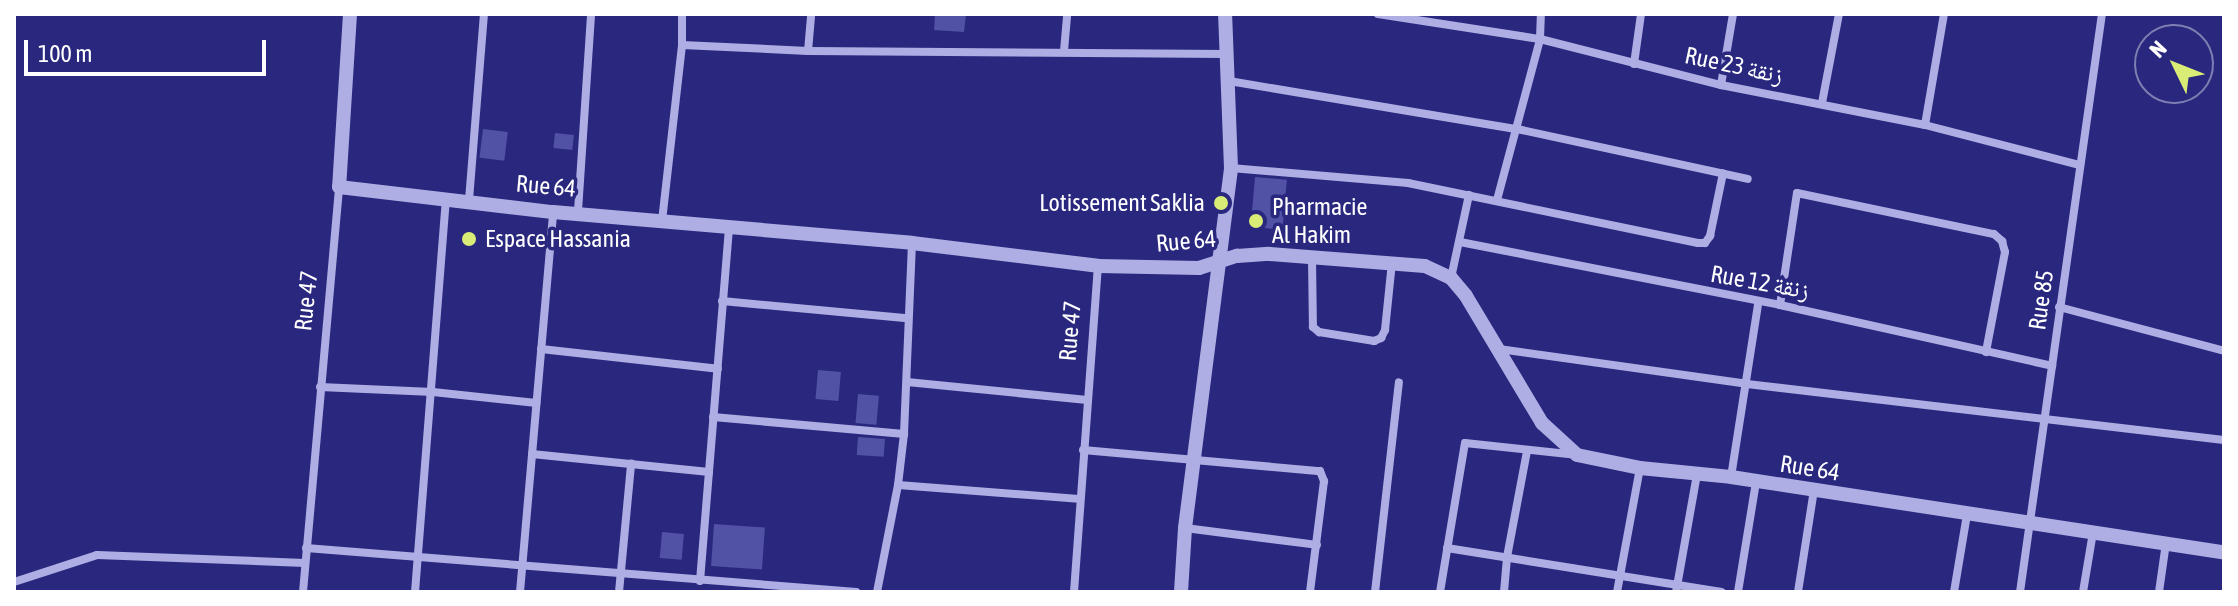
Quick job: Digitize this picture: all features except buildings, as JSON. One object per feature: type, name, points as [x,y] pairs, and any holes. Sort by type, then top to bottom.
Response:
[{"type":"street","name":"Rue 47","points":[[303,592],[339,187],[350,14]]},
{"type":"street","points":[[469,200],[484,14]]},
{"type":"street","points":[[578,211],[591,14]]},
{"type":"street","points":[[662,221],[682,45],[682,14]]},
{"type":"street","points":[[808,51],[811,14]]},
{"type":"street","points":[[1064,51],[1067,14]]},
{"type":"street","points":[[1181,592],[1185,528],[1231,168],[1225,14]]},
{"type":"street","name":"Rue 23 زنقة","points":[[1378,14],[1442,18],[1540,39],[1721,85],[1925,125],[2080,165]]},
{"type":"street","points":[[1497,200],[1540,39],[1541,14]]},
{"type":"street","points":[[1634,64],[1641,14]]},
{"type":"street","points":[[1721,85],[1733,14]]},
{"type":"street","points":[[1822,103],[1839,14]]},
{"type":"street","points":[[1925,125],[1944,14]]},
{"type":"street","name":"Rue 85","points":[[2020,592],[2102,14]]},
{"type":"street","points":[[682,45],[808,51],[1228,54]]},
{"type":"street","points":[[1229,81],[1517,129],[1748,179]]},
{"type":"street","points":[[1231,168],[1408,183],[1705,243],[1723,173]]},
{"type":"street","name":"Rue 64","points":[[339,187],[553,212],[578,211],[729,228],[912,243],[1098,266],[1179,268],[1221,264],[1237,256],[1252,255],[1392,262],[1425,266],[1451,278]]},
{"type":"street","points":[[1780,305],[1797,193],[1994,234],[2002,241],[2005,252],[1986,352]]},
{"type":"street","points":[[1469,195],[1451,278],[1542,423],[1577,455]]},
{"type":"street","points":[[415,592],[446,199]]},
{"type":"street","points":[[520,592],[553,212]]},
{"type":"street","points":[[700,581],[729,228]]},
{"type":"street","name":"Rue 12 زنقة","points":[[1460,242],[1758,304],[1780,305],[2052,366]]},
{"type":"street","points":[[877,592],[898,485],[904,434],[912,243]]},
{"type":"street","points":[[1312,259],[1313,327],[1319,332],[1374,341],[1381,338],[1385,330],[1392,262]]},
{"type":"street","name":"Rue 47","points":[[1074,592],[1078,499],[1098,266]]},
{"type":"street","points":[[722,301],[907,318]]},
{"type":"street","points":[[1731,477],[1758,304]]},
{"type":"street","points":[[2059,307],[2224,351]]},
{"type":"street","points":[[1497,348],[1747,384],[2224,440]]},
{"type":"street","points":[[541,349],[718,369]]},
{"type":"street","points":[[907,382],[1087,400]]},
{"type":"street","points":[[1375,592],[1399,382]]},
{"type":"street","points":[[320,387],[433,392],[536,403]]},
{"type":"street","points":[[713,417],[904,434]]},
{"type":"street","points":[[1440,592],[1465,443],[1577,455]]},
{"type":"street","points":[[1083,450],[1320,471],[1324,481],[1310,592]]},
{"type":"street","points":[[1504,592],[1507,557],[1527,451]]},
{"type":"street","points":[[532,454],[709,472]]},
{"type":"street","name":"Rue 64","points":[[1577,455],[1640,468],[1731,477],[2224,552]]},
{"type":"street","points":[[619,592],[631,464]]},
{"type":"street","points":[[1617,592],[1640,468]]},
{"type":"street","points":[[1677,589],[1697,474]]},
{"type":"street","points":[[1738,592],[1756,482]]},
{"type":"street","points":[[898,485],[1078,499]]},
{"type":"street","points":[[1798,592],[1814,490]]},
{"type":"street","points":[[1954,592],[1967,514]]},
{"type":"street","points":[[1185,528],[1317,545]]},
{"type":"street","points":[[2083,592],[2093,531]]},
{"type":"street","points":[[2159,592],[2166,542]]},
{"type":"street","points":[[306,548],[774,589],[856,592]]},
{"type":"street","points":[[1447,548],[1620,574],[1677,589],[1721,592]]},
{"type":"street","points":[[14,582],[97,555],[305,563]]},
{"type":"place","name":"Lotissement Saklia","points":[[1221,203]]},
{"type":"place","name":"Pharmacie Al Hakim","points":[[1256,221]]},
{"type":"place","name":"Espace Hassania","points":[[469,239]]}]
